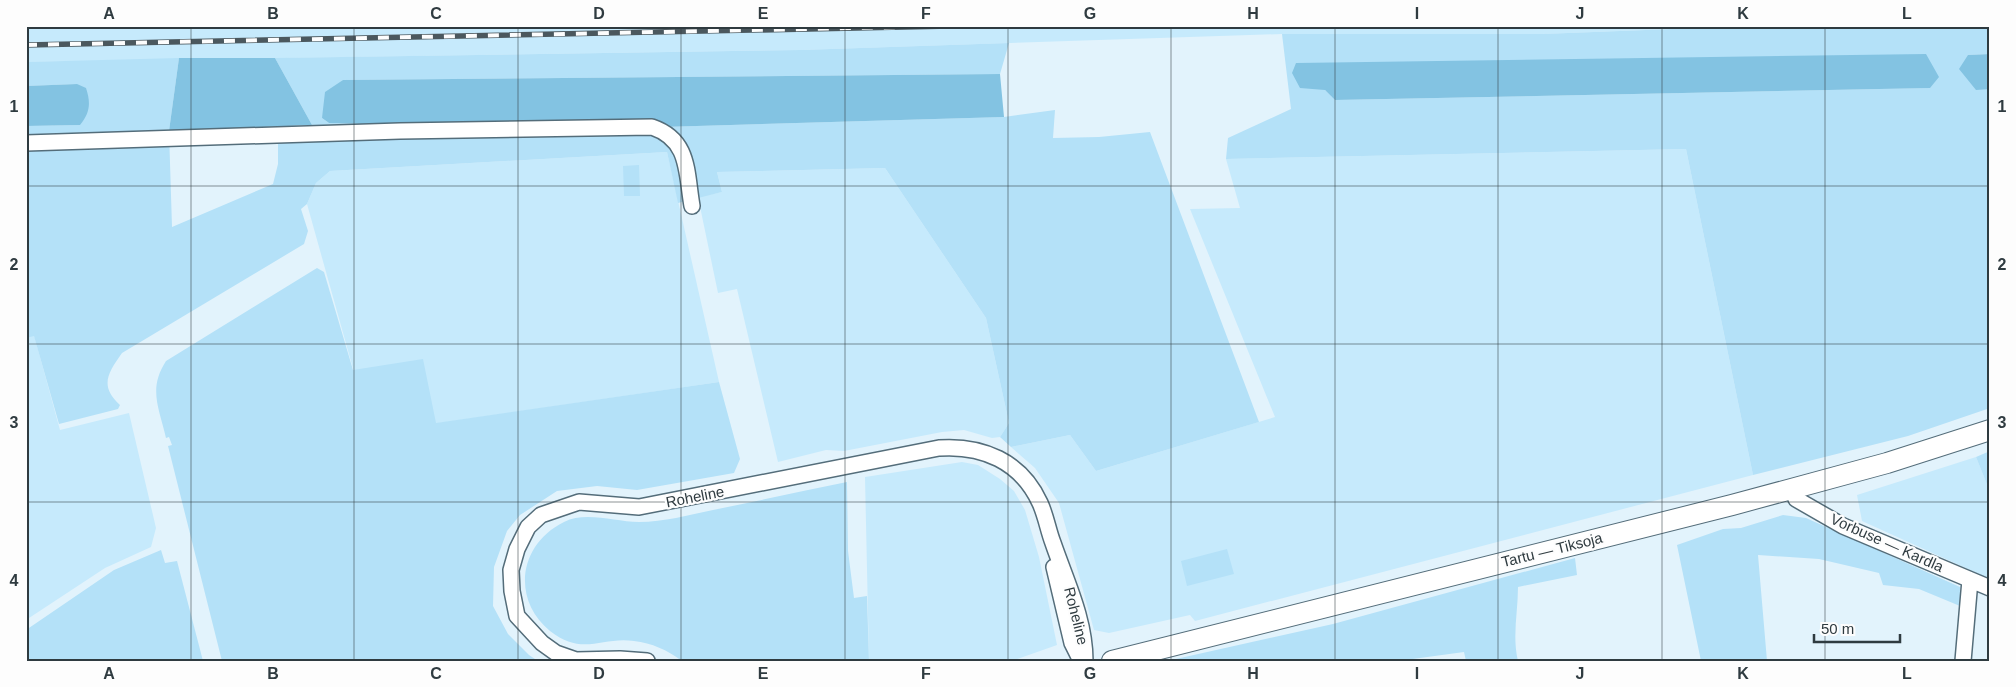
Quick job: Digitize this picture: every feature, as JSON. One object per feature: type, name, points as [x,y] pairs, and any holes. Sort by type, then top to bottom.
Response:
[{"type":"main road","name":"Tartu — Tiksoja","points":[[1112,661],[1792,489],[1888,463],[1990,430]]},
{"type":"street","points":[[26,143],[400,131],[652,127],[666,132],[676,140],[682,150],[692,206]]},
{"type":"street","name":"Roheline","points":[[647,661],[620,658],[576,660],[556,653],[542,643],[517,616],[512,591],[511,570],[517,549],[528,527],[541,515],[579,502],[639,508],[940,448],[955,447],[982,451],[1008,463],[1026,481],[1039,500],[1053,543],[1062,562],[1085,640],[1085,661]]},
{"type":"street","name":"Vorbuse — Kardla","points":[[1792,489],[1796,499],[1837,522],[1990,588]]},
{"type":"street","name":"Roheline","points":[[1053,543],[1053,563],[1063,609],[1072,643],[1081,661]]},
{"type":"street","points":[[1963,661],[1970,580]]},
{"type":"shaded area","points":[[26,26],[1749,26],[1542,34],[1282,34],[801,50],[26,62]]},
{"type":"shaded area","points":[[1749,26],[1990,26],[1990,54],[1968,55],[1976,89],[1990,89],[1990,408],[1908,436],[1753,475],[1686,149],[1226,159],[1228,138],[1291,109],[1282,34],[1542,34]],"holes":[[[1930,88],[1335,100],[1325,90]]]},
{"type":"shaded area","points":[[1009,43],[1000,74],[343,80],[322,118],[329,123],[498,128],[663,127],[1004,117],[1055,110],[1053,138],[1099,137],[1150,132],[1259,422],[1096,471],[1070,435],[1011,447],[1000,437],[1009,423],[986,318],[885,168],[717,172],[722,192],[678,203],[667,152],[330,171],[316,183],[307,204],[301,209],[308,231],[304,244],[122,353],[108,379],[109,392],[120,405],[118,409],[59,424],[34,336],[26,338],[26,126],[80,125],[77,84],[26,86],[26,62],[179,58],[169,131],[172,227],[273,184],[278,164],[278,144],[312,125],[275,58],[801,50]]},
{"type":"shaded area","points":[[1926,54],[1939,77],[1930,88],[1335,100],[1325,90],[1300,88],[1292,73],[1296,63]]},
{"type":"shaded area","points":[[1990,54],[1990,89],[1976,90],[1959,69],[1968,55]]},
{"type":"shaded area","points":[[179,58],[275,58],[312,125],[169,131]]},
{"type":"shaded area","points":[[1000,74],[1004,117],[663,127],[498,128],[329,123],[322,118],[325,92],[343,80]]},
{"type":"shaded area","points":[[77,84],[86,88],[89,98],[88,112],[80,125],[26,126],[26,86]]},
{"type":"shaded area","points":[[1686,149],[1753,475],[1195,621],[1190,615],[1109,633],[1094,630],[1059,503],[1035,468],[1011,447],[1070,435],[1096,471],[1275,417],[1190,209],[1240,208],[1226,159]]},
{"type":"shaded area","points":[[667,152],[719,382],[371,433],[307,204],[316,183],[330,171]]},
{"type":"shaded area","points":[[639,165],[640,196],[624,196],[623,166]]},
{"type":"shaded area","points":[[885,168],[986,318],[1009,423],[1000,437],[992,438],[964,430],[942,432],[844,451],[826,450],[778,462],[737,289],[718,293],[698,197],[722,192],[717,172]]},
{"type":"shaded area","points":[[317,268],[324,272],[353,370],[423,359],[436,423],[719,382],[740,459],[734,473],[637,490],[597,486],[557,491],[520,515],[507,531],[494,567],[493,606],[508,634],[529,655],[538,661],[222,661],[168,446],[172,445],[169,437],[166,438],[158,407],[157,380],[166,361]]},
{"type":"shaded area","points":[[34,335],[60,430],[129,413],[156,528],[151,547],[105,568],[26,620],[26,338]]},
{"type":"shaded area","points":[[1990,451],[1990,492],[1976,457]]},
{"type":"shaded area","points":[[1976,457],[1990,492],[1990,579],[1862,521],[1857,495]]},
{"type":"shaded area","points":[[962,462],[978,465],[1000,479],[1014,491],[1025,510],[1039,557],[1057,645],[1012,661],[869,661],[865,477]]},
{"type":"shaded area","points":[[847,482],[848,551],[854,598],[867,596],[869,661],[682,661],[659,648],[641,642],[623,640],[592,644],[573,643],[562,639],[550,631],[529,604],[525,588],[530,558],[537,544],[549,532],[564,522],[582,517],[630,522],[658,521]]},
{"type":"shaded area","points":[[1783,515],[1806,518],[1960,587],[1960,606],[1919,589],[1883,585],[1879,573],[1819,559],[1758,555],[1767,661],[1701,661],[1677,545],[1723,529],[1741,528]]},
{"type":"shaded area","points":[[1227,549],[1234,574],[1187,586],[1181,561]]},
{"type":"shaded area","points":[[161,550],[165,563],[177,561],[203,661],[26,661],[26,630],[114,570]]},
{"type":"shaded area","points":[[1575,558],[1577,575],[1518,587],[1515,633],[1518,661],[1466,661],[1464,652],[1398,661],[1167,661],[1333,624]]},
{"type":"railway","points":[[26,45],[951,26]]}]
